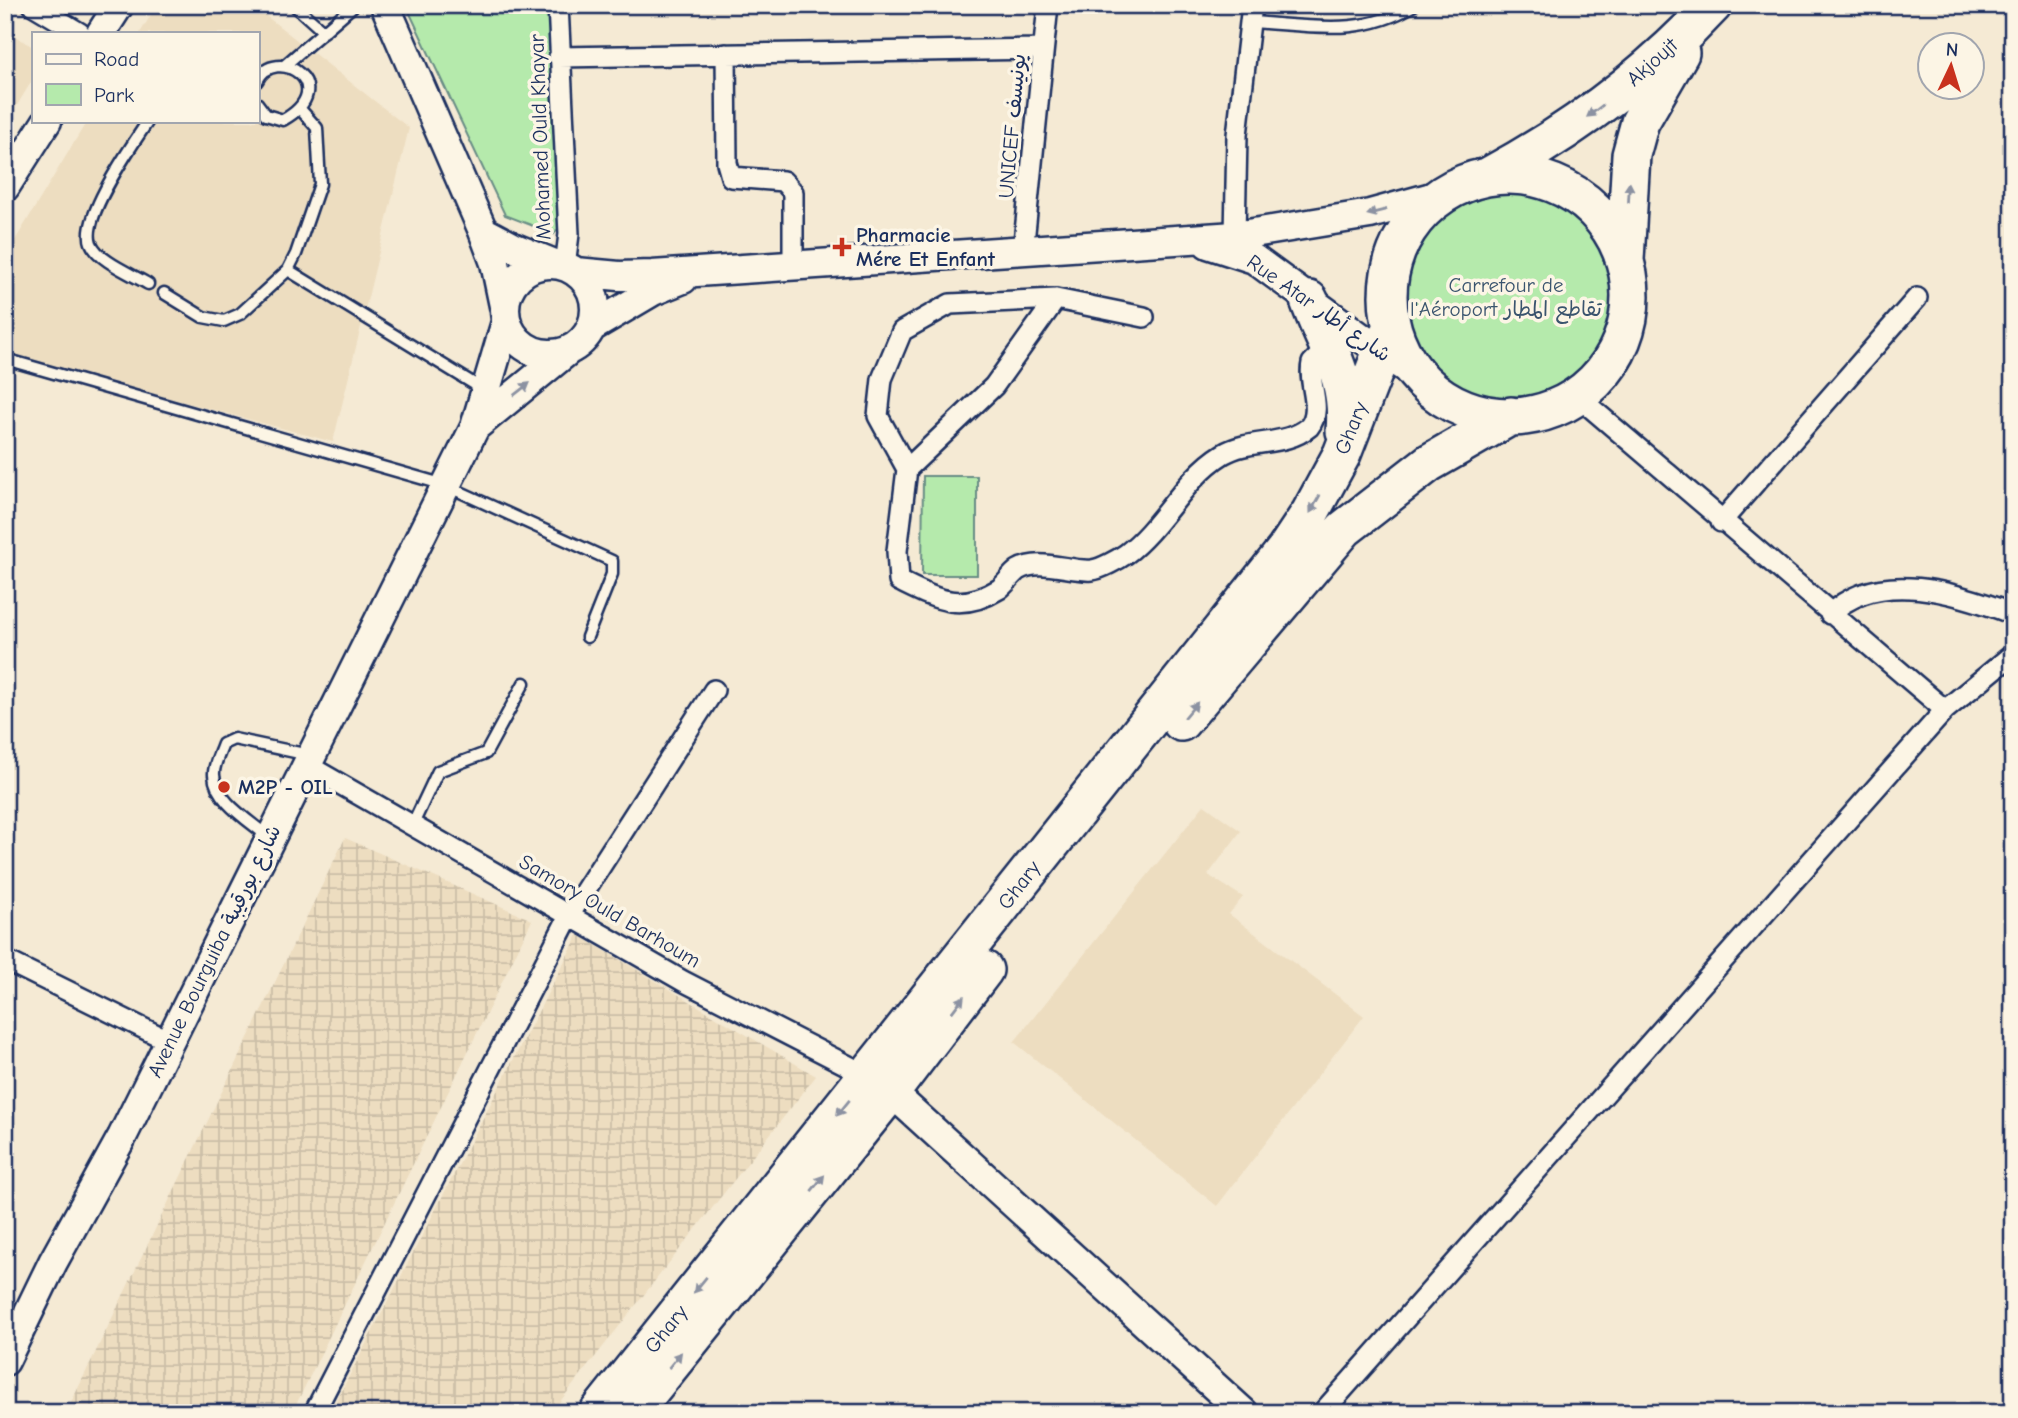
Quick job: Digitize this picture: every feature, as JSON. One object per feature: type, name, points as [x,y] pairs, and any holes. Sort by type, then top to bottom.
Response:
[{"type":"highway","name":"Akjoujt","points":[[1488,177],[1568,132],[1596,111],[1707,11]]},
{"type":"highway","name":"Akjoujt","points":[[1625,261],[1631,155],[1640,122],[1707,11]]},
{"type":"highway","points":[[1513,175],[1538,178],[1572,194],[1601,217],[1615,238],[1625,261],[1630,303],[1625,330],[1615,354],[1599,376],[1577,396],[1547,411],[1511,416],[1484,414],[1458,406],[1435,392],[1416,373],[1401,352],[1386,340],[1388,277],[1395,253],[1407,230],[1423,210],[1443,194],[1488,177],[1513,175]]},
{"type":"highway","points":[[1309,300],[1340,368],[1346,402],[1342,454]]},
{"type":"highway","name":"Ghary","points":[[632,1413],[1286,549],[1310,513],[1342,454],[1386,340]]},
{"type":"highway","name":"Ghary","points":[[1046,869],[1344,530],[1429,463],[1511,416]]},
{"type":"highway","name":"Ghary","points":[[598,1413],[880,1084]]},
{"type":"street","points":[[33,5],[78,32]]},
{"type":"street","points":[[102,32],[119,5]]},
{"type":"street","points":[[385,5],[484,231],[495,262],[505,314],[513,336],[538,353],[554,354],[579,344],[592,327],[595,312],[594,296],[587,282],[564,267],[515,248],[484,231]]},
{"type":"street","name":"Mohamed Ould Khayar","points":[[558,5],[569,234],[564,267]]},
{"type":"street","name":"UNICEF يونيسف","points":[[1023,252],[1041,49],[1048,5]]},
{"type":"street","points":[[1235,236],[1237,135],[1251,13]]},
{"type":"street","points":[[559,57],[1041,49]]},
{"type":"street","points":[[726,54],[727,163],[731,177],[783,181],[793,192],[793,265]]},
{"type":"street","points":[[5,187],[46,122]]},
{"type":"street","name":"Rue Atar شارع أطار","points":[[564,267],[619,276],[1023,252],[1178,238],[1235,236],[1370,214],[1443,194]]},
{"type":"street","name":"Rue Atar شارع أطار","points":[[1178,238],[1227,248],[1254,259],[1309,300],[1386,340]]},
{"type":"street","points":[[505,314],[509,289],[519,275],[534,266],[564,267]]},
{"type":"street","name":"Rue Atar شارع أطار","points":[[592,327],[653,291],[702,271]]},
{"type":"street","points":[[1721,522],[1917,298]]},
{"type":"street","points":[[907,469],[994,386],[1056,299]]},
{"type":"street","points":[[1144,317],[1056,299],[950,304],[902,331],[882,379],[878,416],[907,469],[897,551],[900,580],[940,601],[970,602],[1000,588],[1019,569],[1046,565],[1094,570],[1126,554],[1206,468],[1224,454],[1245,445],[1292,437],[1309,427],[1316,412],[1311,380],[1312,363],[1330,345]]},
{"type":"street","name":"Avenue Bourguiba شارع بورقيبة","points":[[5,1361],[53,1262],[170,1041],[475,427],[487,392],[505,314]]},
{"type":"street","name":"Avenue Bourguiba شارع بورقيبة","points":[[475,427],[569,350]]},
{"type":"street","points":[[1577,396],[1721,522],[1945,710]]},
{"type":"street","points":[[1830,614],[1855,594],[1911,589],[1974,599],[2013,614]]},
{"type":"street","points":[[1322,1413],[1945,710],[2013,654]]},
{"type":"street","points":[[314,1413],[569,914],[714,690]]},
{"type":"street","name":"Samory Ould Barhoum","points":[[309,760],[413,824],[683,981],[880,1084]]},
{"type":"street","points":[[5,960],[170,1041]]},
{"type":"street","points":[[880,1084],[1244,1413]]},
{"type":"lane","points":[[293,5],[324,32]]},
{"type":"lane","points":[[262,70],[284,65],[354,5]]},
{"type":"lane","points":[[1251,13],[1356,28],[1392,19],[1414,5]]},
{"type":"lane","points":[[259,106],[266,115],[283,120],[301,110],[307,99],[307,84],[298,71],[284,65]]},
{"type":"lane","points":[[164,293],[203,317],[224,320],[240,314],[288,270],[320,184],[317,128],[301,110]]},
{"type":"lane","points":[[147,122],[97,207],[90,226],[90,242],[98,254],[148,284]]},
{"type":"lane","points":[[288,270],[487,392]]},
{"type":"lane","points":[[5,359],[445,485],[612,561],[612,574],[587,637]]},
{"type":"lane","points":[[413,824],[438,771],[486,753],[524,683]]},
{"type":"lane","points":[[270,838],[228,803],[215,785],[213,773],[223,744],[234,739],[309,760]]},
{"type":"shaded area","points":[[157,5],[252,5],[409,128],[333,442],[5,354],[5,257],[86,122],[259,122],[259,32],[141,32]]},
{"type":"shaded area","points":[[5,30],[32,46],[32,81],[5,125]]},
{"type":"shaded area","points":[[1204,805],[1241,831],[1208,875],[1243,897],[1229,914],[1364,1016],[1217,1206],[1014,1042]]},
{"type":"shaded area","points":[[345,838],[532,920],[292,1413],[66,1413]]},
{"type":"shaded area","points":[[578,935],[816,1076],[551,1413],[330,1413]]},
{"type":"green space","points":[[406,5],[548,5],[565,221],[554,234],[505,215]]},
{"type":"green space","name":"Carrefour de l'Aéroport تقاطع المطار","points":[[1517,187],[1548,195],[1567,205],[1584,219],[1598,236],[1608,255],[1614,275],[1614,319],[1608,339],[1598,358],[1584,375],[1567,389],[1538,403],[1495,407],[1474,403],[1454,394],[1436,382],[1421,367],[1400,329],[1396,286],[1400,265],[1409,245],[1421,227],[1436,212],[1474,191]]},
{"type":"green space","points":[[923,476],[977,476],[977,575],[922,575]]},
{"type":"place","name":"Pharmacie Mére Et Enfant","points":[[842,247]]},
{"type":"place","name":"M2P - OIL","points":[[224,787]]}]
